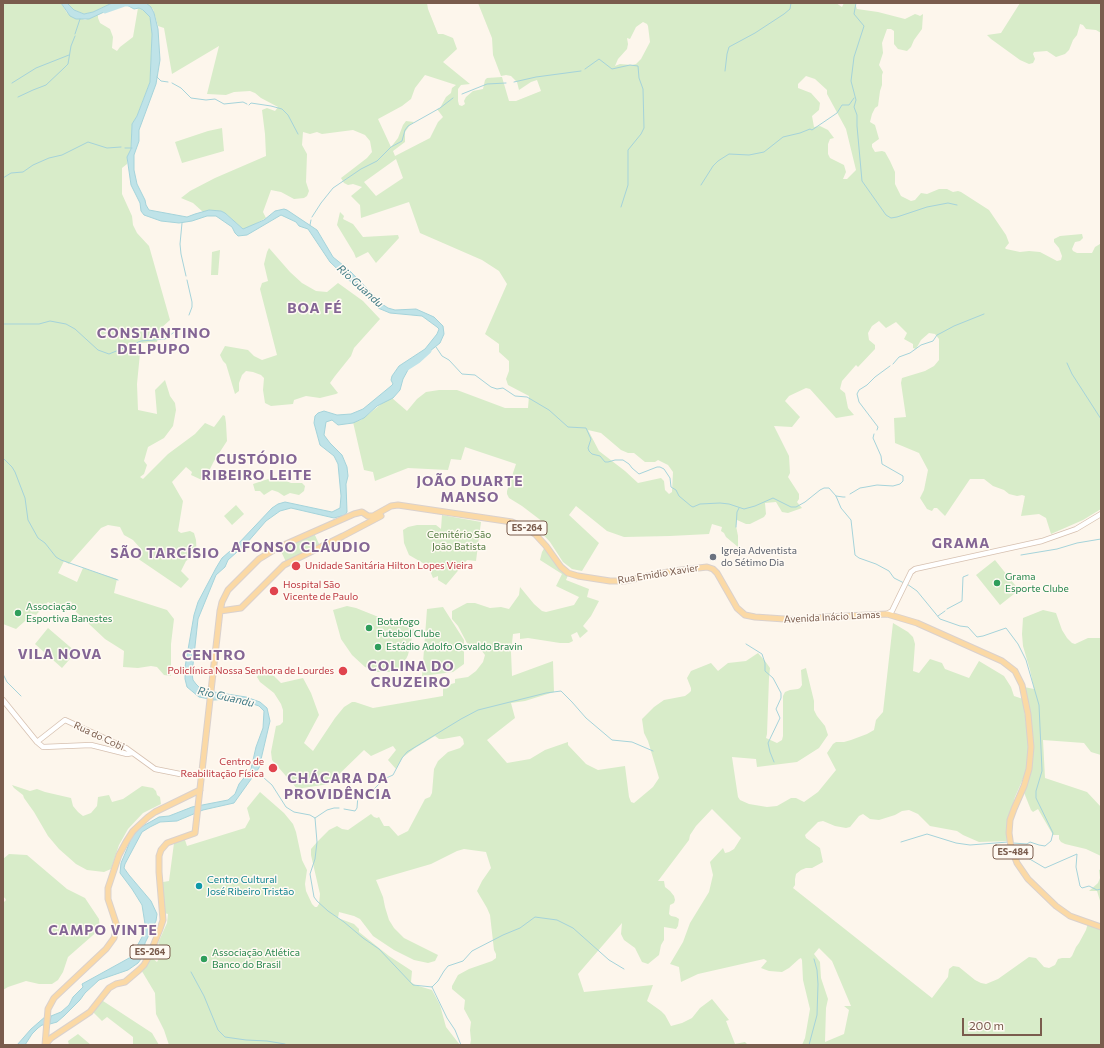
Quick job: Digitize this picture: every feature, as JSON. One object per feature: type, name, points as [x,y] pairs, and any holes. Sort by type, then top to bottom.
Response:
[{"type":"main road","name":"Rua Emidio Xavier","points":[[398,504],[518,524],[530,530],[541,539],[556,562],[566,572],[595,579],[617,581],[629,580],[673,571],[707,567],[712,569],[718,576],[737,608],[745,615]]},
{"type":"main road","points":[[365,525],[368,516],[373,516],[391,506],[398,504]]},
{"type":"main road","points":[[220,611],[241,608],[284,565],[365,525],[398,504]]},
{"type":"main road","name":"ES-264","points":[[45,1045],[48,1035],[85,1016],[109,988],[129,979],[144,965],[163,920],[159,856],[161,850],[168,843],[195,833],[220,611],[225,595],[231,586],[259,559],[277,548],[354,514],[362,512],[368,516]]},
{"type":"main road","points":[[887,614],[892,611],[911,572],[915,569],[1042,541],[1076,530],[1101,514]]},
{"type":"main road","name":"Avenida Inácio Lamas","points":[[745,615],[799,620],[887,614],[917,623],[1002,661],[1015,671],[1022,685],[1027,708],[1031,747],[1029,769],[1024,786],[1010,820],[1009,833],[1017,863],[1033,884],[1056,906],[1070,916],[1101,927]]},
{"type":"main road","points":[[3,700],[37,742],[44,747],[90,746],[127,754],[132,753]]},
{"type":"main road","name":"Rua do Cobi","points":[[37,742],[65,720],[123,747],[155,769],[180,774],[202,775]]},
{"type":"main road","points":[[48,1035],[48,1014],[51,1003],[57,994],[106,949],[114,938],[117,926],[108,899],[108,888],[119,855],[129,836],[141,822],[155,812],[200,790]]},
{"type":"green space","points":[[3,3],[61,3],[67,13],[85,20],[98,15],[100,23],[110,29],[113,37],[112,48],[117,51],[133,37],[138,8],[146,12],[151,19],[152,34],[150,82],[137,116],[132,124],[131,149],[127,157],[127,164],[122,168],[122,194],[132,216],[133,225],[137,233],[149,246],[170,320],[160,329],[157,342],[141,343],[137,384],[138,410],[157,414],[155,390],[165,380],[170,396],[175,403],[176,410],[173,426],[164,438],[148,447],[144,461],[147,465],[144,474],[140,477],[143,479],[168,454],[195,434],[205,423],[214,427],[223,415],[225,416],[227,441],[214,461],[204,481],[191,475],[192,472],[186,467],[172,482],[183,501],[178,531],[181,533],[190,531],[194,533],[196,540],[197,558],[186,561],[181,571],[189,579],[181,588],[134,556],[141,549],[133,540],[124,535],[120,527],[108,525],[101,528],[69,564],[64,561],[58,573],[77,582],[83,568],[117,579],[114,593],[167,610],[174,619],[171,644],[171,676],[164,675],[157,667],[123,667],[124,651],[105,639],[71,607],[66,612],[48,602],[36,615],[33,614],[16,629],[3,624]]},
{"type":"green space","points":[[67,3],[112,3],[93,12],[84,14],[74,10]]},
{"type":"green space","points":[[146,3],[427,3],[438,34],[443,34],[453,38],[457,49],[443,62],[470,84],[461,85],[458,89],[458,101],[459,105],[462,106],[465,104],[464,101],[466,97],[473,91],[483,89],[487,78],[502,77],[509,101],[516,101],[541,91],[537,80],[519,90],[517,82],[511,76],[501,76],[493,55],[492,38],[478,3],[836,3],[842,7],[844,3],[855,3],[857,9],[878,12],[905,19],[915,14],[920,16],[923,14],[922,29],[907,51],[898,49],[894,44],[894,31],[887,29],[882,43],[883,53],[879,65],[883,72],[882,85],[878,106],[872,114],[870,122],[875,125],[879,139],[872,144],[872,147],[875,152],[885,152],[895,172],[895,184],[901,196],[911,201],[915,200],[921,193],[927,194],[939,189],[961,192],[989,210],[1006,235],[1009,243],[1005,248],[1006,249],[1020,252],[1040,252],[1057,261],[1061,260],[1062,256],[1059,248],[1054,242],[1054,239],[1060,236],[1082,234],[1083,238],[1080,241],[1075,242],[1072,249],[1077,253],[1092,253],[1095,247],[1100,244],[1101,239],[1101,509],[1083,520],[1051,534],[1046,518],[1039,514],[1021,516],[1025,496],[1009,494],[1004,490],[993,486],[984,479],[970,479],[945,516],[937,508],[934,508],[932,511],[927,509],[920,498],[924,490],[928,470],[919,453],[895,443],[894,418],[906,417],[901,383],[902,378],[925,371],[934,366],[939,360],[939,339],[935,334],[929,333],[921,340],[916,349],[913,348],[913,344],[904,339],[907,333],[896,322],[886,328],[879,321],[872,326],[868,333],[869,340],[875,345],[875,349],[858,367],[856,365],[842,381],[840,389],[845,393],[848,408],[854,415],[836,418],[810,389],[806,388],[789,396],[785,401],[800,417],[792,427],[774,426],[789,456],[790,473],[788,477],[799,494],[799,499],[797,502],[802,508],[788,513],[782,512],[776,502],[765,503],[766,514],[764,517],[750,524],[737,520],[736,526],[738,547],[721,531],[722,527],[712,524],[709,534],[624,537],[607,531],[576,506],[569,515],[599,543],[582,571],[572,569],[563,562],[550,542],[538,529],[543,522],[509,498],[507,491],[516,464],[465,447],[461,460],[451,459],[448,470],[408,468],[375,481],[373,472],[364,470],[353,422],[361,420],[385,401],[392,398],[407,411],[417,399],[426,392],[457,390],[505,408],[528,408],[529,396],[508,385],[506,379],[509,371],[509,361],[499,352],[499,344],[485,334],[507,284],[499,271],[482,260],[420,233],[409,202],[361,218],[360,205],[351,196],[362,187],[353,184],[348,185],[344,183],[341,178],[367,158],[372,152],[370,141],[365,135],[353,130],[322,134],[317,132],[310,134],[303,132],[302,145],[307,154],[306,182],[309,191],[307,196],[304,198],[294,199],[281,192],[271,190],[263,212],[266,218],[246,229],[243,229],[221,211],[209,210],[203,212],[193,203],[181,198],[190,191],[215,178],[266,156],[262,110],[267,108],[275,111],[278,107],[250,91],[234,92],[226,95],[207,94],[219,46],[172,74],[164,28],[158,26],[153,9]],"holes":[[[643,22],[648,26],[650,42],[641,59],[636,64],[620,64],[615,66],[618,59],[627,49],[627,38],[630,39],[636,27]],[[425,75],[456,85],[452,88],[451,93],[446,97],[440,108],[437,109],[443,117],[438,122],[430,138],[395,156],[393,151],[405,142],[405,132],[414,122],[406,121],[398,138],[391,147],[378,119],[402,106],[411,99],[415,88]],[[806,76],[815,79],[827,90],[827,94],[846,129],[856,170],[847,179],[843,179],[846,172],[844,165],[830,158],[828,154],[828,144],[830,139],[834,138],[828,130],[820,126],[814,127],[812,116],[819,110],[820,103],[811,93],[798,88],[798,84]],[[396,159],[403,178],[376,196],[364,182]],[[588,430],[601,433],[621,450],[628,453],[634,453],[645,462],[655,462],[658,460],[668,465],[673,472],[672,492],[669,494],[665,490],[664,481],[661,478],[638,483],[599,451]]]},
{"type":"green space","points":[[1020,3],[1101,3],[1101,33],[1096,30],[1086,29],[1080,24],[1077,35],[1069,50],[1065,54],[1056,57],[1047,51],[1034,52],[1033,54],[1035,59],[1033,63],[1029,64],[1020,60],[987,35],[1001,33]]},
{"type":"green space","points":[[222,128],[224,151],[182,163],[175,142]]},
{"type":"green space","points":[[340,212],[344,216],[343,219],[353,224],[363,237],[398,235],[399,238],[376,263],[368,252],[356,258],[337,225]]},
{"type":"green space","points":[[269,248],[302,283],[316,291],[327,292],[338,283],[363,301],[380,319],[354,348],[351,356],[330,383],[338,393],[336,394],[320,398],[306,396],[294,400],[293,404],[271,406],[265,403],[263,390],[264,378],[261,375],[246,371],[242,375],[239,383],[239,391],[235,394],[226,364],[220,355],[225,346],[248,350],[254,356],[262,360],[277,355],[260,289],[262,283],[268,281],[264,264]]},
{"type":"green space","points":[[220,250],[218,275],[211,275],[212,252]]},
{"type":"green space","points":[[279,478],[291,483],[302,483],[305,486],[304,491],[299,495],[290,493],[284,496],[272,490],[264,495],[260,491],[255,491],[253,484],[268,479]]},
{"type":"green space","points":[[236,505],[244,514],[232,525],[224,516]]},
{"type":"green space","name":"Cemitério São João Batista","points":[[442,515],[481,522],[476,561],[467,560],[446,585],[438,580],[438,576],[433,578],[428,566],[409,555],[404,543],[403,530],[417,525],[436,525],[441,529]]},
{"type":"green space","points":[[314,533],[320,546],[286,562],[280,549]]},
{"type":"green space","points":[[546,545],[569,573],[566,580],[589,589],[587,597],[599,601],[591,616],[583,626],[588,631],[580,638],[577,632],[571,635],[573,641],[569,643],[528,638],[520,639],[520,633],[513,634],[511,652],[512,676],[553,661],[554,692],[525,701],[511,703],[515,718],[487,740],[507,763],[530,759],[545,750],[568,742],[568,745],[586,764],[598,770],[625,766],[629,797],[631,802],[634,803],[653,787],[659,778],[648,741],[644,733],[642,719],[654,707],[664,700],[685,696],[689,693],[691,688],[687,678],[691,671],[711,663],[718,671],[728,663],[746,661],[758,653],[765,661],[770,668],[766,738],[777,743],[782,740],[783,736],[783,696],[785,692],[800,688],[802,685],[801,670],[806,668],[814,701],[814,710],[825,726],[828,735],[819,748],[797,762],[757,767],[756,759],[732,757],[738,797],[740,800],[749,804],[767,807],[777,806],[791,798],[796,798],[804,802],[818,792],[836,770],[827,753],[833,744],[836,742],[851,740],[874,730],[876,720],[883,712],[893,623],[908,632],[913,637],[915,644],[913,671],[919,673],[930,659],[942,663],[945,669],[969,678],[979,661],[1004,676],[1011,687],[1014,696],[1023,699],[1029,749],[1026,772],[1015,797],[1010,815],[1009,841],[979,842],[957,831],[930,826],[918,814],[909,810],[902,811],[879,820],[870,819],[863,814],[859,816],[850,827],[846,828],[835,826],[823,821],[818,822],[805,835],[806,838],[820,848],[823,862],[812,868],[801,870],[796,874],[795,885],[793,888],[932,998],[948,977],[949,969],[953,966],[959,967],[975,980],[986,984],[998,979],[1029,957],[1036,958],[1044,967],[1049,968],[1055,965],[1058,959],[1070,958],[1072,956],[1086,930],[1088,923],[1101,928],[1101,1045],[802,1045],[805,1038],[810,1009],[803,980],[801,958],[782,972],[769,971],[761,968],[767,961],[764,959],[698,974],[681,982],[679,967],[670,964],[683,942],[690,923],[709,892],[713,875],[710,862],[723,848],[725,853],[734,849],[741,838],[712,809],[696,826],[690,835],[689,840],[658,881],[664,881],[665,887],[674,896],[675,900],[674,903],[670,905],[669,914],[679,919],[676,929],[664,927],[664,940],[661,945],[659,955],[648,964],[642,962],[635,948],[624,940],[621,934],[622,923],[578,974],[584,992],[653,985],[647,1001],[665,1015],[671,1026],[692,1018],[700,1008],[712,999],[729,1020],[726,1021],[735,1044],[745,1042],[748,1045],[470,1045],[471,1022],[464,1009],[465,1000],[452,989],[452,986],[458,975],[469,969],[492,961],[496,958],[496,954],[494,950],[490,915],[477,891],[491,868],[486,852],[464,849],[431,864],[376,880],[383,897],[389,920],[394,928],[404,938],[438,955],[435,961],[428,963],[414,960],[394,950],[373,936],[360,919],[354,916],[339,912],[338,918],[354,924],[359,929],[359,932],[389,956],[412,971],[411,982],[415,985],[432,990],[440,1005],[446,1027],[460,1045],[169,1045],[156,1014],[155,993],[140,968],[150,956],[157,962],[163,951],[168,955],[158,943],[167,923],[168,914],[164,913],[165,908],[162,892],[163,882],[169,881],[174,843],[184,837],[187,846],[245,828],[250,819],[247,808],[260,792],[284,813],[293,824],[302,860],[307,870],[305,884],[306,891],[312,904],[317,907],[319,904],[320,894],[311,849],[318,841],[329,830],[337,826],[348,830],[371,814],[374,817],[379,817],[384,826],[389,826],[398,836],[408,831],[425,799],[430,797],[432,793],[434,769],[438,761],[448,752],[460,748],[464,744],[463,739],[460,736],[439,739],[435,736],[403,757],[396,769],[388,760],[396,750],[393,746],[371,756],[364,750],[329,784],[303,788],[299,791],[272,760],[271,752],[276,726],[283,722],[283,710],[274,693],[260,682],[257,677],[259,674],[263,673],[274,676],[281,683],[303,678],[311,693],[319,715],[304,743],[313,751],[335,718],[344,707],[352,702],[373,708],[443,696],[443,686],[455,683],[455,679],[468,677],[476,671],[483,662],[485,655],[478,646],[468,645],[458,626],[452,619],[452,611],[467,603],[475,603],[490,608],[501,607],[509,609],[519,595],[520,587],[542,611],[546,612],[574,605],[579,597],[556,586],[562,574],[540,560]],"holes":[[[819,948],[832,961],[851,1006],[844,1006],[849,1010],[844,1034],[825,1042],[826,1008],[828,999],[821,978],[820,962],[814,954]]]},
{"type":"green space","name":"Grama Esporte Clube","points":[[995,560],[1019,590],[1000,605],[976,575]]},
{"type":"green space","name":"Estádio Adolfo Osvaldo Bravin","points":[[347,606],[414,629],[408,655],[402,667],[392,672],[376,672],[365,667],[352,655],[341,639],[333,610]]},
{"type":"green space","points":[[443,607],[464,640],[464,664],[453,672],[422,676],[427,609]]},
{"type":"green space","points":[[1043,610],[1056,613],[1062,630],[1072,643],[1075,644],[1088,638],[1101,638],[1101,755],[1091,752],[1084,743],[1043,740],[1045,778],[1087,792],[1101,807],[1101,856],[1086,849],[1061,842],[1059,835],[1053,835],[1038,809],[1033,812],[1031,810],[1023,790],[1031,768],[1033,749],[1024,687],[1034,689],[1023,646],[1023,618]]},
{"type":"green space","points":[[48,628],[76,652],[62,668],[35,644]]},
{"type":"green space","points":[[12,785],[30,791],[37,789],[71,798],[73,806],[83,816],[91,813],[97,806],[98,797],[109,795],[112,802],[123,799],[142,786],[153,788],[160,797],[161,804],[143,813],[128,829],[119,845],[111,869],[104,872],[87,870],[76,864],[59,849],[48,836],[23,795]]},
{"type":"green space","points":[[9,854],[27,855],[67,889],[85,898],[99,919],[100,929],[68,957],[63,972],[58,980],[52,984],[39,984],[26,981],[3,990],[3,903],[6,900],[3,897],[3,859]]},
{"type":"green space","points":[[1101,869],[1101,904],[1097,891],[1089,891],[1098,883],[1100,878],[1099,870]]},
{"type":"green space","points":[[100,999],[152,1033],[159,1045],[133,1045],[133,1037],[107,1017],[102,1021],[92,1011]]},
{"type":"green space","points":[[78,1034],[91,1045],[69,1045],[68,1041]]},
{"type":"water","points":[[61,3],[67,3],[74,10],[84,14],[93,12],[112,3],[146,3],[151,7],[154,13],[158,29],[160,60],[156,84],[139,130],[139,141],[134,155],[134,170],[137,184],[149,210],[187,217],[209,210],[221,211],[243,229],[264,220],[275,211],[284,209],[287,210],[317,230],[333,257],[349,270],[382,304],[395,310],[416,309],[434,317],[443,326],[444,334],[440,343],[409,368],[403,379],[400,390],[393,398],[377,406],[364,418],[353,423],[338,425],[332,420],[326,422],[324,435],[342,455],[347,467],[347,512],[345,515],[334,518],[291,508],[280,511],[266,521],[246,544],[228,560],[225,567],[216,575],[198,619],[192,674],[193,680],[200,688],[210,690],[209,699],[199,697],[187,687],[185,667],[194,615],[198,602],[222,558],[237,545],[272,508],[278,504],[285,502],[332,512],[340,508],[341,496],[338,464],[334,456],[320,445],[314,423],[315,416],[324,411],[337,415],[351,414],[363,409],[393,384],[391,380],[392,376],[399,366],[425,349],[437,334],[439,329],[422,316],[390,313],[378,308],[330,262],[308,229],[299,226],[296,222],[281,215],[247,235],[238,236],[232,227],[216,216],[207,216],[192,221],[179,223],[161,221],[144,215],[131,185],[127,157],[131,149],[132,124],[137,116],[150,82],[152,34],[150,17],[143,10],[139,8],[134,9],[125,4],[119,5],[89,19],[76,19],[70,16]]},
{"type":"water","points":[[214,692],[246,697],[260,702],[267,708],[270,721],[259,768],[234,803],[203,810],[177,821],[160,822],[142,832],[124,868],[151,901],[157,914],[156,921],[145,943],[144,955],[138,963],[128,970],[99,980],[64,1016],[57,1022],[50,1024],[51,1016],[61,1012],[69,1005],[73,997],[83,987],[82,984],[131,957],[142,937],[145,930],[145,924],[142,905],[120,873],[121,863],[131,838],[143,826],[159,817],[169,816],[192,807],[228,800],[235,794],[239,784],[251,769],[256,747],[263,728],[264,711],[259,706],[244,701],[233,699],[213,700]]},
{"type":"water","points":[[46,1016],[45,1025],[42,1025],[32,1034],[25,1045],[17,1045],[31,1029]]},
{"type":"waterway","points":[[725,71],[729,47],[755,33],[784,14],[790,9],[791,3]]},
{"type":"waterway","points":[[856,3],[854,14],[864,26],[854,57],[851,81],[856,100],[854,107],[857,115],[862,181],[886,215],[891,218],[927,207],[948,203],[957,205]]},
{"type":"waterway","name":"Rio Guandu","points":[[105,11],[125,4],[130,4]]},
{"type":"waterway","points":[[75,34],[80,19]]},
{"type":"waterway","points":[[18,97],[46,85],[68,64],[71,46],[75,36]]},
{"type":"waterway","points":[[12,83],[36,68],[69,55]]},
{"type":"waterway","points":[[585,69],[599,59],[612,69],[630,65],[638,66],[639,78],[643,89],[644,128],[628,150],[628,185],[621,207]]},
{"type":"waterway","points":[[514,82],[536,77],[581,71]]},
{"type":"waterway","points":[[157,77],[161,81],[168,82]]},
{"type":"waterway","points":[[172,83],[181,88],[191,98],[206,100],[215,99],[224,104],[243,102],[247,104]]},
{"type":"waterway","points":[[462,94],[487,84],[506,83]]},
{"type":"waterway","points":[[312,217],[333,188],[361,169],[377,161],[391,147],[402,141],[405,130],[408,126],[440,108],[453,98]]},
{"type":"waterway","points":[[701,185],[713,166],[729,154],[749,155],[764,152],[783,137],[810,129],[812,130],[837,113],[842,105],[849,105],[854,98]]},
{"type":"waterway","points":[[249,105],[251,103],[282,109],[288,115],[298,134]]},
{"type":"waterway","points":[[3,178],[11,173],[23,172],[33,165],[49,158],[62,155],[88,142],[107,148],[121,147]]},
{"type":"waterway","points":[[125,148],[132,148]]},
{"type":"waterway","points":[[310,225],[311,220]]},
{"type":"waterway","points":[[182,223],[180,244],[186,276]]},
{"type":"waterway","points":[[187,280],[192,302],[189,315]]},
{"type":"waterway","points":[[893,364],[899,357],[910,353],[921,345],[933,341],[937,335],[954,326],[984,314]]},
{"type":"waterway","points":[[3,324],[39,324],[50,321],[66,324],[75,329],[98,350],[109,354],[141,341],[165,339],[177,330]]},
{"type":"waterway","points":[[436,347],[442,356],[449,360],[462,374],[475,375],[491,387],[497,389],[503,388],[515,396],[527,397],[549,410],[568,427],[586,428],[591,439],[588,448],[589,451],[592,454],[600,456],[605,462],[623,460],[639,474],[657,467],[664,469],[670,478],[671,487],[676,490],[679,496],[693,507],[700,504],[720,503],[729,504],[744,509],[773,498],[791,507],[796,507],[820,490],[829,488],[836,496],[841,508],[851,520],[855,555],[889,571],[894,578],[904,583]]},
{"type":"waterway","name":"Rio Guandu","points":[[407,368],[429,351]]},
{"type":"waterway","points":[[1067,363],[1072,374],[1101,419]]},
{"type":"waterway","points":[[877,430],[878,427],[859,402],[857,394],[859,390],[890,366]]},
{"type":"waterway","points":[[850,494],[860,488],[877,485],[893,486],[900,484],[903,481],[903,476],[882,464],[881,456],[873,438],[874,434]]},
{"type":"waterway","points":[[3,458],[15,472],[25,498],[28,520],[38,538],[45,543],[56,557],[61,560],[118,580]]},
{"type":"waterway","points":[[836,496],[845,497]]},
{"type":"waterway","points":[[736,527],[737,512],[739,508]]},
{"type":"waterway","points":[[1021,555],[1101,539]]},
{"type":"waterway","points":[[947,609],[962,601],[963,577],[968,575]]},
{"type":"waterway","points":[[907,584],[917,591],[940,619],[960,626],[968,627],[977,637],[1006,628],[1018,644],[1026,660],[1039,705],[1042,771],[1036,791],[1036,798],[1053,833],[1051,841],[1045,846],[1030,842],[1027,844],[1013,843]]},
{"type":"waterway","points":[[938,616],[945,611]]},
{"type":"waterway","points":[[746,644],[762,654],[765,663],[765,671],[773,678],[781,693],[781,698],[776,709],[780,718],[768,743],[774,762]]},
{"type":"waterway","points":[[3,674],[7,682],[21,696]]},
{"type":"waterway","points":[[344,809],[355,811],[357,808],[358,795],[360,793],[370,793],[384,779],[393,775],[407,752],[461,719],[478,710],[546,693],[561,691],[586,718],[612,740],[632,742],[653,751]]},
{"type":"waterway","name":"Rio Guandu","points":[[256,771],[260,774]]},
{"type":"waterway","points":[[264,778],[272,785],[286,807],[294,812],[310,815],[315,818],[317,842],[315,859],[310,874],[314,897],[328,911],[379,949],[413,985],[432,987],[448,966],[463,961],[472,951],[520,928],[535,917],[557,920],[573,928],[609,960],[624,969]]},
{"type":"waterway","points":[[315,818],[327,810],[339,808]]},
{"type":"waterway","points":[[901,842],[927,834],[956,843],[970,845],[1008,842]]},
{"type":"waterway","points":[[1027,845],[1028,858],[1045,868],[1077,854],[1076,867],[1080,886],[1082,888],[1089,886],[1097,890],[1101,889]]},
{"type":"waterway","points":[[1101,894],[1101,901]]},
{"type":"waterway","points":[[809,1045],[817,1015],[818,984],[817,970],[814,959]]},
{"type":"waterway","points":[[191,972],[204,996],[218,1030],[225,1037],[285,1044]]},
{"type":"waterway","points":[[432,987],[447,1018],[455,1030],[461,1045]]},
{"type":"place","name":"Igreja Adventista do Sétimo Dia","points":[[713,557]]},
{"type":"place","name":"Unidade Sanitária Hilton Lopes Vieira","points":[[296,566]]},
{"type":"place","name":"Grama Esporte Clube","points":[[997,583]]},
{"type":"place","name":"Hospital São Vicente de Paulo","points":[[274,591]]},
{"type":"place","name":"Associação Esportiva Banestes","points":[[18,613]]},
{"type":"place","name":"Botafogo Futebol Clube","points":[[369,628]]},
{"type":"place","name":"Estádio Adolfo Osvaldo Bravin","points":[[378,647]]},
{"type":"place","name":"Policlínica Nossa Senhora de Lourdes","points":[[343,671]]},
{"type":"place","name":"Centro de Reabilitação Física","points":[[273,768]]},
{"type":"place","name":"Centro Cultural José Ribeiro Tristão","points":[[199,886]]},
{"type":"place","name":"Associação Atlética Banco do Brasil","points":[[204,959]]},
{"type":"district","name":"BOA FÉ","points":[[315,308]]},
{"type":"district","name":"CONSTANTINO DELPUPO","points":[[154,342]]},
{"type":"district","name":"CUSTÓDIO RIBEIRO LEITE","points":[[257,468]]},
{"type":"district","name":"JOÃO DUARTE MANSO","points":[[470,490]]},
{"type":"district","name":"GRAMA","points":[[961,543]]},
{"type":"district","name":"AFONSO CLÁUDIO","points":[[301,547]]},
{"type":"district","name":"SÃO TARCÍSIO","points":[[165,553]]},
{"type":"district","name":"VILA NOVA","points":[[60,654]]},
{"type":"district","name":"CENTRO","points":[[214,655]]},
{"type":"district","name":"COLINA DO CRUZEIRO","points":[[411,674]]},
{"type":"district","name":"CHÁCARA DA PROVIDÊNCIA","points":[[338,786]]},
{"type":"district","name":"CAMPO VINTE","points":[[103,930]]}]
